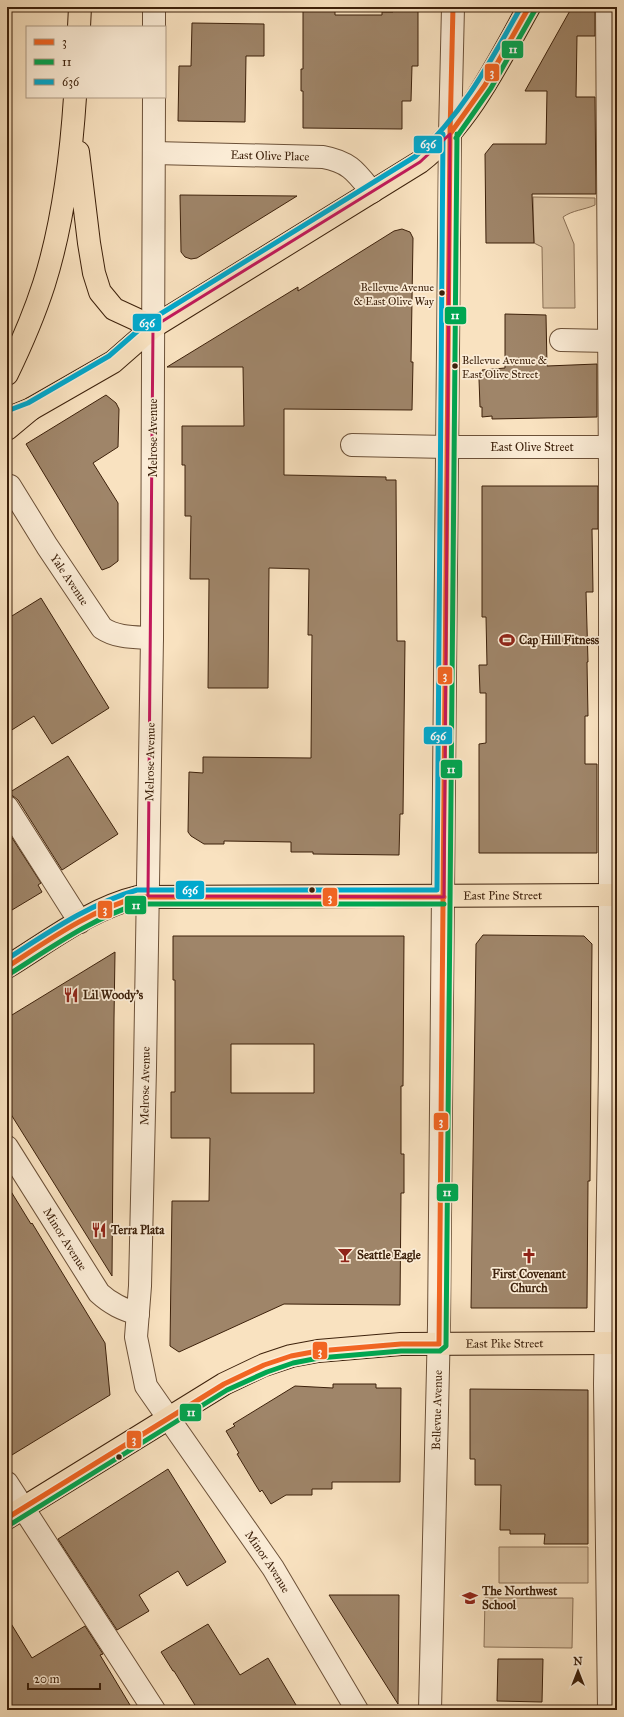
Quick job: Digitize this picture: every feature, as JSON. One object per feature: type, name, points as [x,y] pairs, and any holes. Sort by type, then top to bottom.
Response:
[{"type":"main road","points":[[79,26],[80,7]]},
{"type":"main road","points":[[7,419],[31,409],[112,362],[153,327],[420,162],[450,134],[485,85],[529,7]]},
{"type":"main road","points":[[7,374],[33,316],[54,249],[61,215],[74,120],[75,98]]},
{"type":"main road","points":[[74,120],[89,242],[94,273],[100,292],[114,309],[153,327]]},
{"type":"main road","points":[[7,428],[31,409]]},
{"type":"main road","name":"East Pine Street","points":[[7,966],[80,922],[117,903],[148,896],[444,897],[613,895]]},
{"type":"main road","name":"East Pike Street","points":[[15,1513],[224,1384],[264,1365],[291,1356],[318,1351],[401,1344],[611,1343]]},
{"type":"street","points":[[154,7],[154,26]]},
{"type":"street","name":"Bellevue Avenue","points":[[430,1710],[439,1344],[450,134],[453,7]]},
{"type":"street","points":[[607,7],[609,341],[613,447],[613,895],[610,1067],[611,1343],[609,1710]]},
{"type":"street","name":"Melrose Avenue","points":[[154,98],[152,638],[145,1068],[140,1286],[136,1337],[142,1360],[143,1376],[150,1392],[169,1419]]},
{"type":"street","name":"East Olive Place","points":[[154,153],[323,157],[349,166],[372,192]]},
{"type":"street","points":[[561,340],[609,341]]},
{"type":"street","name":"East Olive Street","points":[[352,445],[447,447],[613,447]]},
{"type":"street","name":"Yale Avenue","points":[[10,486],[47,546],[102,628],[110,634],[120,636],[152,638]]},
{"type":"street","points":[[7,807],[80,922]]},
{"type":"street","name":"Minor Avenue","points":[[7,1147],[99,1293],[113,1305],[138,1314]]},
{"type":"street","name":"Minor Avenue","points":[[169,1419],[273,1568],[357,1710]]},
{"type":"street","points":[[7,1483],[15,1513],[154,1710]]},
{"type":"highlighted area","points":[[450,134],[444,897],[148,896],[153,327],[420,162]]},
{"type":"shaded area","points":[[533,197],[595,198],[595,205],[563,217],[574,244],[575,308],[543,308],[542,247],[534,243]]},
{"type":"shaded area","points":[[499,1547],[588,1547],[588,1583],[499,1583]]},
{"type":"shaded area","points":[[485,1598],[573,1598],[572,1648],[484,1647]]},
{"type":"building","points":[[393,7],[418,7],[418,66],[412,66],[411,101],[402,101],[402,129],[303,128],[303,91],[301,91],[301,69],[303,69],[303,11],[335,11],[335,15],[382,15],[382,12],[393,12]]},
{"type":"building","points":[[572,7],[595,7],[595,36],[577,36],[576,97],[595,97],[596,194],[532,194],[534,243],[486,243],[485,154],[493,144],[546,144],[547,91],[525,91]]},
{"type":"building","points":[[192,23],[264,24],[264,56],[246,56],[245,122],[178,121],[179,66],[191,66]]},
{"type":"building","points":[[180,195],[297,196],[197,258],[191,259],[185,257],[181,252]]},
{"type":"building","points":[[402,229],[410,232],[413,238],[411,362],[413,362],[412,410],[284,409],[284,475],[386,477],[386,480],[396,480],[397,641],[405,641],[403,814],[400,814],[399,855],[313,854],[313,852],[291,852],[291,842],[224,841],[224,844],[204,844],[191,836],[188,832],[189,772],[203,773],[203,757],[311,758],[312,635],[308,635],[309,569],[269,568],[268,688],[208,688],[209,579],[190,579],[191,516],[185,516],[185,465],[182,465],[182,426],[244,426],[243,367],[167,367],[298,287],[298,291],[394,231]]},
{"type":"building","points":[[505,314],[546,315],[547,366],[597,364],[597,417],[492,419],[492,416],[482,417],[482,407],[480,407],[479,379],[482,379],[482,370],[505,368]]},
{"type":"building","points":[[106,395],[116,403],[119,409],[118,447],[93,463],[118,503],[118,561],[110,567],[102,570],[26,444]]},
{"type":"building","points":[[482,486],[598,486],[598,529],[592,529],[593,592],[586,592],[588,716],[585,716],[585,764],[597,764],[597,853],[479,853],[479,744],[486,743],[486,693],[480,693],[479,665],[487,665],[486,617],[482,617]]},
{"type":"building","points":[[41,598],[109,708],[52,744],[34,716],[7,733],[7,619]]},
{"type":"building","points":[[68,756],[118,834],[62,870],[18,800],[7,794]]},
{"type":"building","points":[[7,830],[41,883],[38,885],[42,892],[7,913]]},
{"type":"building","points":[[483,935],[584,936],[592,944],[590,1181],[588,1181],[587,1308],[471,1308],[476,944]]},
{"type":"building","points":[[173,936],[404,936],[401,1154],[404,1154],[404,1193],[401,1193],[400,1305],[284,1304],[179,1352],[170,1346],[172,1201],[209,1201],[210,1138],[171,1138],[171,1092],[175,1092],[175,980],[173,980]],"holes":[[[231,1044],[314,1044],[314,1093],[231,1093]]]},
{"type":"building","points":[[115,952],[112,1276],[7,1108],[7,1018]]},
{"type":"building","points":[[7,1185],[31,1224],[32,1223],[105,1343],[110,1395],[7,1458]]},
{"type":"building","points":[[333,1384],[376,1384],[376,1388],[401,1388],[400,1482],[332,1482],[332,1489],[312,1489],[312,1495],[286,1495],[271,1504],[262,1490],[260,1492],[255,1484],[237,1454],[239,1453],[226,1431],[235,1426],[233,1424],[295,1386],[333,1388]]},
{"type":"building","points":[[470,1389],[588,1390],[588,1544],[544,1544],[545,1534],[510,1534],[510,1530],[500,1530],[501,1485],[475,1485],[475,1459],[470,1459]]},
{"type":"building","points":[[168,1469],[226,1562],[187,1586],[178,1571],[139,1595],[149,1611],[117,1630],[58,1539]]},
{"type":"building","points":[[329,1595],[399,1595],[398,1704]]},
{"type":"building","points":[[7,1617],[32,1658],[85,1626],[103,1654],[100,1655],[133,1710],[7,1710]]},
{"type":"building","points":[[208,1624],[240,1675],[268,1658],[299,1710],[198,1710],[161,1652]]},
{"type":"building","points":[[498,1659],[543,1659],[542,1702],[497,1701]]},
{"type":"transit line","name":"3","points":[[439,1344],[450,134],[453,7]]},
{"type":"transit line","name":"636","points":[[7,411],[28,403],[109,356],[149,321],[416,156],[433,140],[462,105],[487,67],[521,7]]},
{"type":"transit line","name":"3","points":[[450,134],[485,85],[529,7]]},
{"type":"transit line","name":"11","points":[[456,138],[491,88],[535,10]]},
{"type":"transit line","name":"636","points":[[7,959],[54,929],[86,911],[102,903],[137,890],[437,890],[443,134]]},
{"type":"transit line","name":"11","points":[[11,1524],[227,1390],[267,1372],[293,1363],[319,1358],[401,1351],[440,1351],[446,1346],[457,134]]},
{"type":"transit line","name":"3","points":[[7,967],[86,918],[138,897],[444,897]]},
{"type":"transit line","name":"11","points":[[11,973],[57,943],[89,925],[139,904],[444,904]]},
{"type":"transit line","name":"3","points":[[7,1518],[224,1384],[264,1365],[291,1356],[318,1351],[401,1344],[439,1344]]},
{"type":"place","name":"Bellevue Avenue & East Olive Way","points":[[442,293]]},
{"type":"place","name":"Bellevue Avenue & East Olive Street","points":[[455,366]]},
{"type":"place","name":"Cap Hill Fitness","points":[[507,640]]},
{"type":"place","name":"Lil Woody's","points":[[71,995]]},
{"type":"place","name":"Terra Plata","points":[[99,1230]]},
{"type":"place","name":"Seattle Eagle","points":[[345,1255]]},
{"type":"place","name":"First Covenant Church","points":[[529,1256]]},
{"type":"place","name":"The Northwest School","points":[[470,1598]]}]
